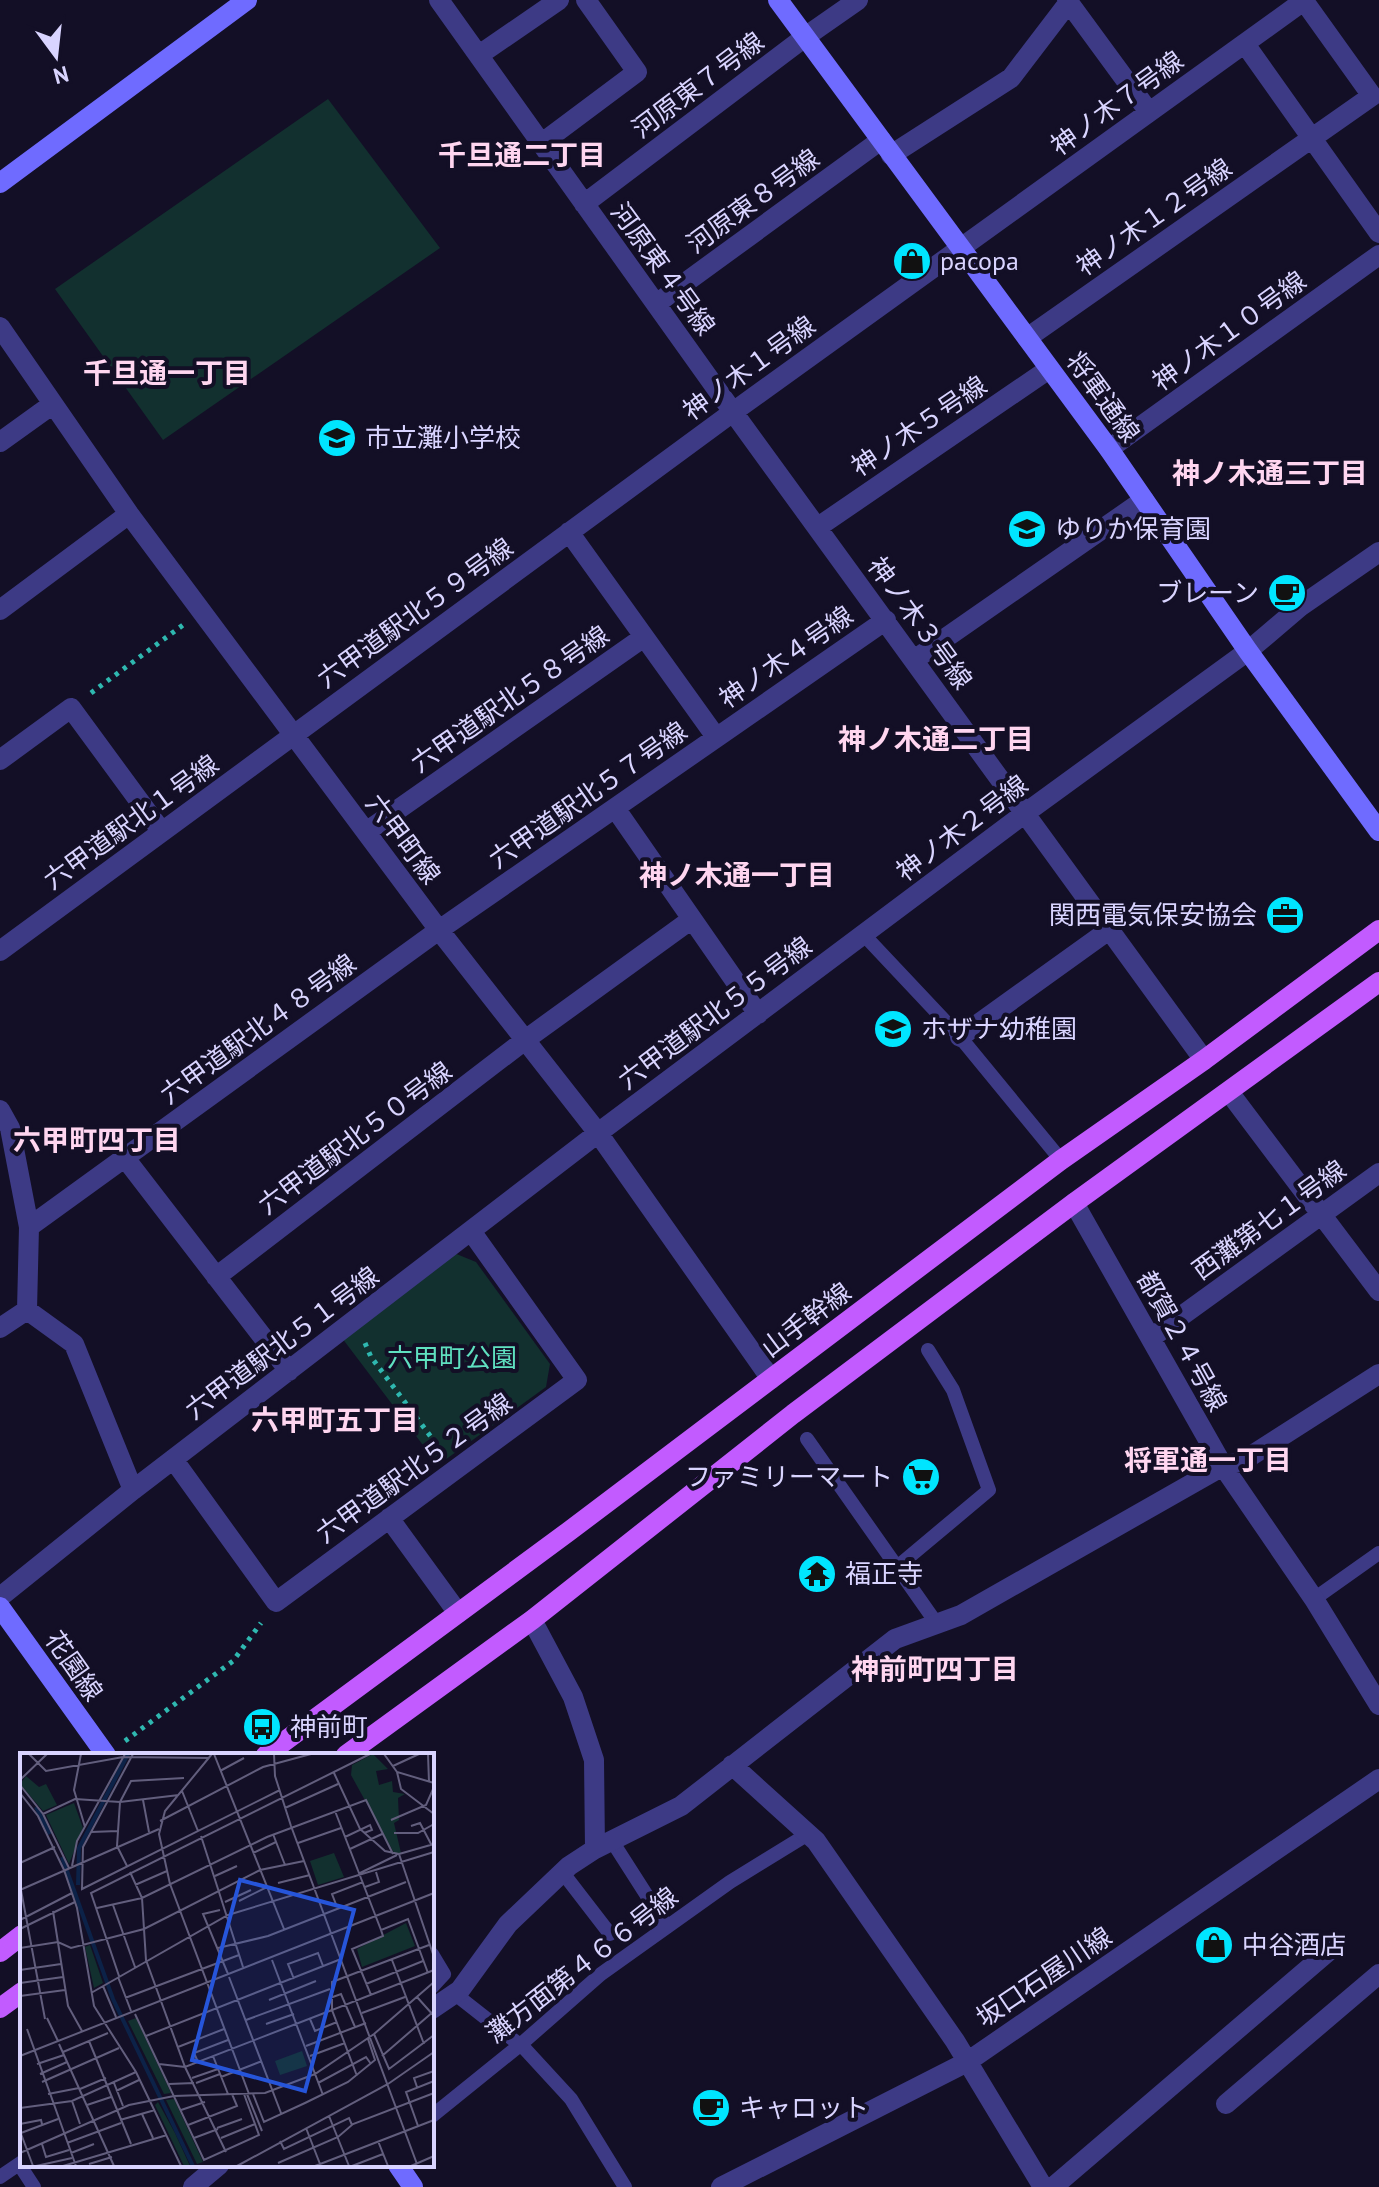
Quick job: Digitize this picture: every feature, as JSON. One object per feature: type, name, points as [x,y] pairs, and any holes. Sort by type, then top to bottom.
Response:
[{"type":"main road","name":"山手幹線","points":[[269,1753],[1061,1160],[1204,1060],[1379,930]]},
{"type":"main road","points":[[349,1753],[532,1620],[793,1414],[1074,1203],[1379,982]]},
{"type":"main road","points":[[0,1952],[20,1937]]},
{"type":"main road","points":[[0,2008],[20,1993]]},
{"type":"street","points":[[0,183],[247,0]]},
{"type":"street","name":"河原東４号線","points":[[439,0],[733,412]]},
{"type":"street","points":[[479,55],[559,0]]},
{"type":"street","points":[[542,143],[637,72],[586,0]]},
{"type":"street","name":"将軍通線","points":[[778,0],[1109,449],[1248,651],[1379,831]]},
{"type":"street","name":"河原東７号線","points":[[584,204],[858,0]]},
{"type":"street","name":"神ノ木７号線","points":[[959,247],[1305,0]]},
{"type":"street","name":"神ノ木１２号線","points":[[1027,338],[1372,96],[1305,0]]},
{"type":"street","points":[[1068,1],[1149,112]]},
{"type":"street","name":"河原東８号線","points":[[656,304],[886,148],[1011,78],[1068,1]]},
{"type":"street","points":[[1245,44],[1379,233]]},
{"type":"street","name":"神ノ木１号線","points":[[569,532],[959,247]]},
{"type":"street","name":"神ノ木１０号線","points":[[1109,449],[1379,255]]},
{"type":"street","name":"六甲町線","points":[[0,327],[129,514],[439,930],[598,1133],[771,1379]]},
{"type":"street","name":"神ノ木５号線","points":[[818,527],[1049,369]]},
{"type":"street","points":[[0,442],[53,404]]},
{"type":"street","name":"神ノ木３号線","points":[[733,412],[1204,1060]]},
{"type":"street","points":[[914,660],[1144,500]]},
{"type":"street","points":[[0,610],[129,514]]},
{"type":"street","name":"六甲道駅北５７号線","points":[[439,930],[716,737],[569,532]]},
{"type":"street","name":"六甲道駅北５９号線","points":[[292,735],[569,532]]},
{"type":"street","name":"神ノ木２号線","points":[[864,935],[1248,651],[1301,606],[1379,552]]},
{"type":"street","name":"神ノ木４号線","points":[[716,737],[886,620]]},
{"type":"street","name":"六甲道駅北５８号線","points":[[366,832],[644,637]]},
{"type":"street","points":[[0,760],[71,708],[162,832]]},
{"type":"street","name":"六甲道駅北１号線","points":[[0,951],[292,735]]},
{"type":"street","points":[[615,808],[758,1014]]},
{"type":"street","name":"六甲道駅北５０号線","points":[[216,1277],[525,1040],[692,919]]},
{"type":"street","name":"六甲道駅北４８号線","points":[[29,1227],[439,930]]},
{"type":"street","points":[[960,1037],[1109,930]]},
{"type":"street","name":"六甲道駅北５５号線","points":[[598,1133],[864,935]]},
{"type":"street","points":[[1229,1092],[1379,1291]]},
{"type":"street","points":[[2,1120],[10,1128],[29,1227],[27,1310]]},
{"type":"street","name":"六甲道駅北５１号線","points":[[0,1597],[133,1490],[598,1133]]},
{"type":"street","points":[[125,1158],[289,1371]]},
{"type":"street","name":"西灘第七１号線","points":[[1151,1338],[1379,1173]]},
{"type":"street","name":"都賀２４号線","points":[[1074,1203],[1223,1466],[1314,1599],[1379,1705]]},
{"type":"street","name":"六甲道駅北５２号線","points":[[276,1602],[577,1380],[471,1231]]},
{"type":"street","points":[[0,1328],[27,1310]]},
{"type":"street","points":[[27,1310],[74,1344],[133,1490]]},
{"type":"street","points":[[434,2008],[460,1990],[508,1924],[563,1873],[603,1845],[681,1806],[895,1639],[961,1615],[1223,1466],[1243,1461],[1379,1374]]},
{"type":"street","points":[[173,1459],[276,1602]]},
{"type":"street","points":[[389,1518],[458,1613]]},
{"type":"street","name":"花園線","points":[[0,1607],[113,1750]]},
{"type":"street","points":[[532,1620],[573,1697],[594,1760],[603,1845]]},
{"type":"street","points":[[732,1765],[816,1841],[955,2041],[1043,2187]]},
{"type":"street","name":"坂口石屋川線","points":[[721,2187],[967,2062],[1379,1779]]},
{"type":"street","points":[[1053,2187],[1330,1950]]},
{"type":"street","points":[[1226,2104],[1379,1974]]},
{"type":"street","points":[[202,2185],[217,2167]]},
{"type":"street","points":[[399,2167],[413,2187]]},
{"type":"lane","points":[[864,935],[960,1037],[1061,1160]]},
{"type":"lane","points":[[897,1567],[989,1490],[953,1390],[928,1350]]},
{"type":"lane","points":[[807,1439],[937,1624]]},
{"type":"lane","points":[[1314,1599],[1379,1553]]},
{"type":"lane","name":"灘方面第４６６号線","points":[[434,2114],[601,1974],[730,1882],[808,1834]]},
{"type":"lane","points":[[603,1845],[667,1927]]},
{"type":"lane","points":[[563,1873],[610,1934]]},
{"type":"lane","points":[[434,1957],[444,1974],[434,1985]]},
{"type":"lane","points":[[455,1994],[520,2045],[571,2099],[625,2187]]},
{"type":"lane","points":[[0,2177],[20,2164]]},
{"type":"lane","points":[[23,2167],[34,2187]]},
{"type":"path","points":[[71,708],[201,611]]},
{"type":"path","points":[[355,1320],[371,1357],[456,1469]]},
{"type":"path","points":[[113,1750],[233,1661],[276,1602]]},
{"type":"green space","points":[[328,99],[440,248],[163,440],[55,289]]},
{"type":"green space","name":"六甲町公園","points":[[454,1253],[476,1262],[550,1364],[546,1387],[438,1465],[342,1338]]},
{"type":"place","name":"pacopa","points":[[912,261]]},
{"type":"place","name":"市立灘小学校","points":[[337,438]]},
{"type":"place","name":"ゆりか保育園","points":[[1027,529]]},
{"type":"place","name":"ブレーン","points":[[1287,593]]},
{"type":"place","name":"関西電気保安協会","points":[[1285,915]]},
{"type":"place","name":"ホザナ幼稚園","points":[[893,1029]]},
{"type":"place","name":"ファミリーマート","points":[[921,1477]]},
{"type":"place","name":"福正寺","points":[[817,1574]]},
{"type":"place","name":"神前町","points":[[262,1727]]},
{"type":"place","name":"中谷酒店","points":[[1214,1945]]},
{"type":"place","name":"キャロット","points":[[711,2108]]},
{"type":"district","name":"千旦通二丁目","points":[[522,155]]},
{"type":"district","name":"千旦通一丁目","points":[[167,373]]},
{"type":"district","name":"神ノ木通三丁目","points":[[1270,473]]},
{"type":"district","name":"神ノ木通二丁目","points":[[936,739]]},
{"type":"district","name":"神ノ木通一丁目","points":[[737,875]]},
{"type":"district","name":"六甲町四丁目","points":[[97,1140]]},
{"type":"district","name":"六甲町五丁目","points":[[335,1420]]},
{"type":"district","name":"将軍通一丁目","points":[[1208,1460]]},
{"type":"district","name":"神前町四丁目","points":[[935,1669]]}]
